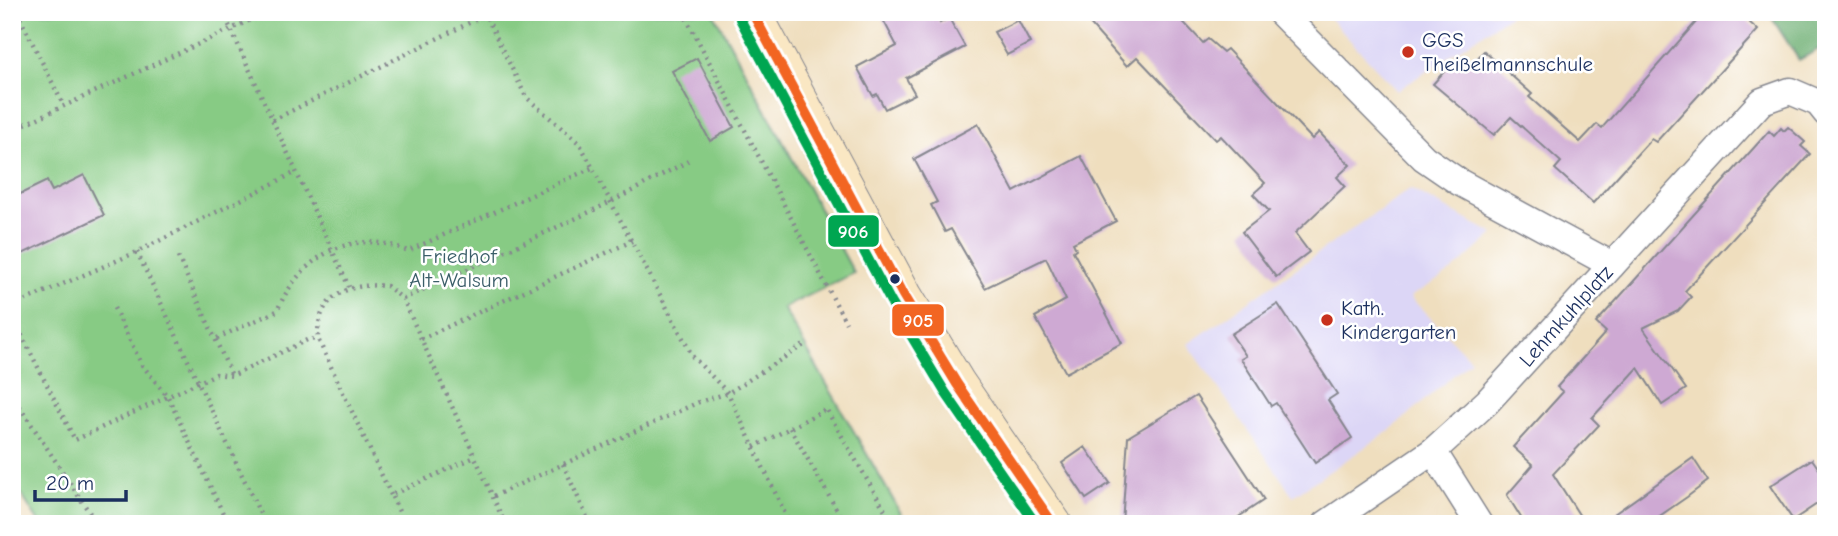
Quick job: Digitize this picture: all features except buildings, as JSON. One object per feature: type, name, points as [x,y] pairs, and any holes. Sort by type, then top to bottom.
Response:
[{"type":"street","points":[[752,12],[903,295],[965,395],[1053,524]]},
{"type":"street","points":[[1280,12],[1423,158],[1459,182],[1612,265]]},
{"type":"street","name":"Lehmkuhlplatz","points":[[1326,524],[1433,451],[1487,402],[1762,101],[1790,91],[1818,103],[1826,113]]},
{"type":"street","points":[[1433,451],[1479,524]]},
{"type":"path","points":[[17,12],[64,106]]},
{"type":"path","points":[[223,12],[349,287]]},
{"type":"path","points":[[12,130],[268,12]]},
{"type":"path","points":[[683,12],[846,323]]},
{"type":"path","points":[[273,120],[484,13],[526,97],[580,144],[693,357],[728,393],[790,524]]},
{"type":"path","points":[[402,299],[611,202],[690,160]]},
{"type":"path","points":[[217,338],[277,311],[287,287],[303,269],[332,250],[365,242],[389,243],[408,251],[592,167]]},
{"type":"path","points":[[12,306],[137,252],[296,172]]},
{"type":"path","points":[[421,339],[632,241]]},
{"type":"path","points":[[137,252],[265,524]]},
{"type":"path","points":[[178,257],[232,376]]},
{"type":"path","points":[[405,524],[318,339],[317,321],[326,305],[349,287],[387,286],[402,299],[505,524]]},
{"type":"path","points":[[114,308],[142,365],[168,397],[228,524]]},
{"type":"path","points":[[12,316],[75,440],[216,374],[232,376],[307,340],[318,339]]},
{"type":"path","points":[[494,496],[699,402],[728,393],[804,345]]},
{"type":"path","points":[[12,395],[97,524]]},
{"type":"path","points":[[754,447],[826,409],[892,524]]},
{"type":"path","points":[[790,428],[845,524]]},
{"type":"path","points":[[391,495],[475,457]]},
{"type":"path","points":[[563,464],[590,524]]},
{"type":"shaded area","name":"GGS Theißelmannschule","points":[[1324,12],[1515,12],[1397,91]]},
{"type":"shaded area","name":"Kath. Kindergarten","points":[[1410,189],[1494,234],[1452,271],[1410,297],[1471,360],[1389,431],[1293,496],[1188,344]]},
{"type":"green space","name":"Friedhof Alt-Walsum","points":[[12,12],[713,12],[854,273],[783,308],[907,524],[40,524],[12,480]]},
{"type":"green space","points":[[1768,12],[1826,12],[1826,45],[1799,60]]},
{"type":"transit line","name":"905","points":[[752,12],[903,295],[957,384],[1053,524]]},
{"type":"transit line","name":"906","points":[[740,19],[891,302],[945,392],[1036,524]]},
{"type":"place","name":"GGS Theißelmannschule","points":[[1408,52]]},
{"type":"place","name":"Kath. Kindergarten","points":[[1327,320]]}]
